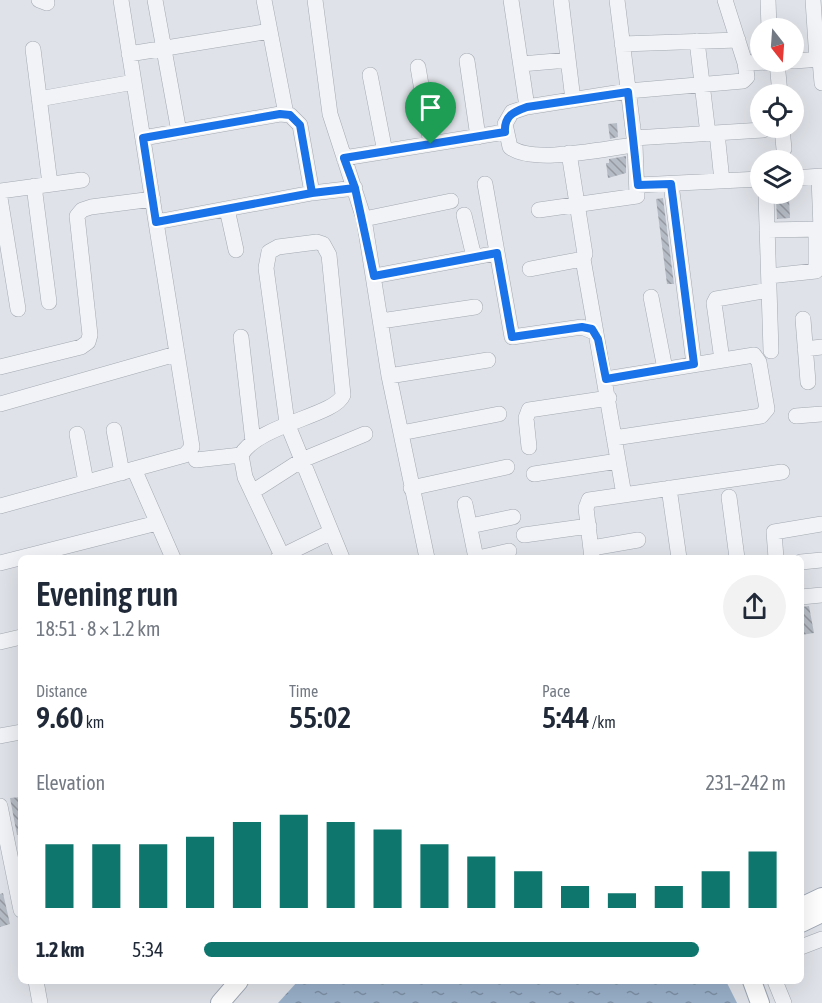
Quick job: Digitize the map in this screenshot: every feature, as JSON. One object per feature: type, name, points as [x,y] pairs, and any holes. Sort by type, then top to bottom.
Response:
[{"type":"main road","points":[[804,906],[822,897]]},
{"type":"main road","points":[[804,922],[822,913]]},
{"type":"main road","points":[[743,984],[750,1003]]},
{"type":"main road","points":[[753,984],[760,1003]]},
{"type":"street","points":[[0,506],[185,455],[192,447],[121,0]]},
{"type":"street","points":[[155,0],[179,132]]},
{"type":"street","points":[[264,0],[286,114]]},
{"type":"street","points":[[315,0],[330,114],[364,219],[389,376],[426,555]]},
{"type":"street","points":[[511,0],[527,107]]},
{"type":"street","points":[[561,0],[573,100]]},
{"type":"street","points":[[539,210],[633,199],[637,196],[634,141],[617,0]]},
{"type":"street","points":[[725,0],[745,63],[747,77],[743,81],[628,92],[527,107],[512,112],[505,124],[505,132],[510,147],[522,154],[569,153],[634,141],[750,131]]},
{"type":"street","points":[[768,0],[769,18]]},
{"type":"street","points":[[813,0],[822,83]]},
{"type":"street","points":[[129,54],[270,32]]},
{"type":"street","points":[[622,44],[738,40]]},
{"type":"street","points":[[697,41],[702,86],[722,181]]},
{"type":"street","points":[[33,49],[50,184]]},
{"type":"street","points":[[521,64],[568,60]]},
{"type":"street","points":[[804,61],[820,60]]},
{"type":"street","points":[[467,61],[477,137]]},
{"type":"street","points":[[745,63],[750,63]]},
{"type":"street","points":[[418,67],[431,144]]},
{"type":"street","points":[[370,75],[385,152]]},
{"type":"street","points":[[39,99],[134,82]]},
{"type":"street","points":[[143,138],[286,114],[296,119],[300,125],[312,193]]},
{"type":"street","points":[[344,158],[505,132]]},
{"type":"street","points":[[783,138],[784,149]]},
{"type":"street","points":[[569,153],[585,254],[583,259],[606,379],[624,495]]},
{"type":"street","points":[[723,360],[714,303],[716,299],[816,271],[820,229],[820,176],[804,177]]},
{"type":"street","points":[[0,191],[82,180]]},
{"type":"street","points":[[638,185],[750,180]]},
{"type":"street","points":[[485,184],[512,337],[582,327],[596,333]]},
{"type":"street","points":[[671,184],[694,364]]},
{"type":"street","points":[[34,186],[49,302]]},
{"type":"street","points":[[156,222],[312,193],[355,188]]},
{"type":"street","points":[[0,198],[18,309]]},
{"type":"street","points":[[0,367],[81,347],[88,342],[90,334],[77,216],[82,210],[91,207],[153,199]]},
{"type":"street","points":[[364,219],[451,201]]},
{"type":"street","points":[[766,204],[771,351]]},
{"type":"street","points":[[227,209],[236,250]]},
{"type":"street","points":[[464,215],[474,257]]},
{"type":"street","points":[[767,230],[820,229]]},
{"type":"street","points":[[196,460],[241,455],[253,442],[287,423],[336,405],[344,395],[329,255],[323,244],[317,242],[278,248],[269,252],[267,259],[287,423],[341,555]]},
{"type":"street","points":[[374,276],[497,253]]},
{"type":"street","points":[[530,269],[583,259]]},
{"type":"street","points":[[651,297],[665,369]]},
{"type":"street","points":[[381,321],[475,307]]},
{"type":"street","points":[[803,319],[808,382]]},
{"type":"street","points":[[241,337],[253,442]]},
{"type":"street","points":[[805,349],[822,347]]},
{"type":"street","points":[[0,404],[176,354]]},
{"type":"street","points":[[606,379],[757,356],[767,409],[764,415],[614,438]]},
{"type":"street","points":[[389,376],[488,360]]},
{"type":"street","points":[[529,447],[526,418],[529,410],[609,398]]},
{"type":"street","points":[[401,433],[499,414]]},
{"type":"street","points":[[796,416],[822,414]]},
{"type":"street","points":[[114,430],[128,471],[172,555]]},
{"type":"street","points":[[77,434],[86,482]]},
{"type":"street","points":[[260,487],[302,460],[365,434]]},
{"type":"street","points":[[241,455],[245,477],[280,555]]},
{"type":"street","points":[[534,474],[618,461]]},
{"type":"street","points":[[411,488],[507,467]]},
{"type":"street","points":[[592,555],[586,503],[590,500],[782,472]]},
{"type":"street","points":[[669,488],[679,555]]},
{"type":"street","points":[[729,497],[737,555]]},
{"type":"street","points":[[465,504],[476,555]]},
{"type":"street","points":[[470,526],[513,517]]},
{"type":"street","points":[[50,554],[157,523]]},
{"type":"street","points":[[776,555],[774,532],[822,524]]},
{"type":"street","points":[[524,535],[589,526]]},
{"type":"street","points":[[285,555],[331,532]]},
{"type":"street","points":[[595,555],[638,540]]},
{"type":"street","points":[[489,555],[509,550]]},
{"type":"street","points":[[0,563],[18,560]]},
{"type":"street","points":[[804,562],[822,560]]},
{"type":"street","points":[[804,597],[822,595]]},
{"type":"street","points":[[0,642],[18,638]]},
{"type":"street","points":[[0,736],[18,733]]},
{"type":"street","points":[[0,806],[14,844],[18,882]]},
{"type":"street","points":[[804,946],[822,939]]},
{"type":"street","points":[[37,984],[40,1003]]},
{"type":"street","points":[[776,984],[784,1003]]},
{"type":"water","points":[[295,984],[728,984],[737,1003],[278,1003]]},
{"type":"building","points":[[617,123],[618,137],[610,139],[608,124]]},
{"type":"building","points":[[626,156],[626,173],[608,178],[606,163],[609,163],[609,159]]},
{"type":"building","points":[[663,198],[674,284],[667,284],[656,199]]},
{"type":"building","points":[[776,204],[789,204],[790,218],[777,219]]},
{"type":"building","points":[[809,606],[814,633],[804,635],[804,607]]},
{"type":"building","points":[[18,797],[18,835],[17,835],[10,798]]},
{"type":"building","points":[[3,893],[10,924],[0,927],[0,894]]},
{"type":"route","points":[[431,144],[344,158],[355,188],[312,193],[156,222],[143,138],[280,114],[290,115],[300,125],[312,193],[355,188],[364,219],[374,276],[497,253],[512,337],[582,327],[592,329],[598,339],[606,379],[694,364],[671,184],[638,185],[628,92],[527,107],[512,112],[507,118],[505,132],[431,144]]}]
